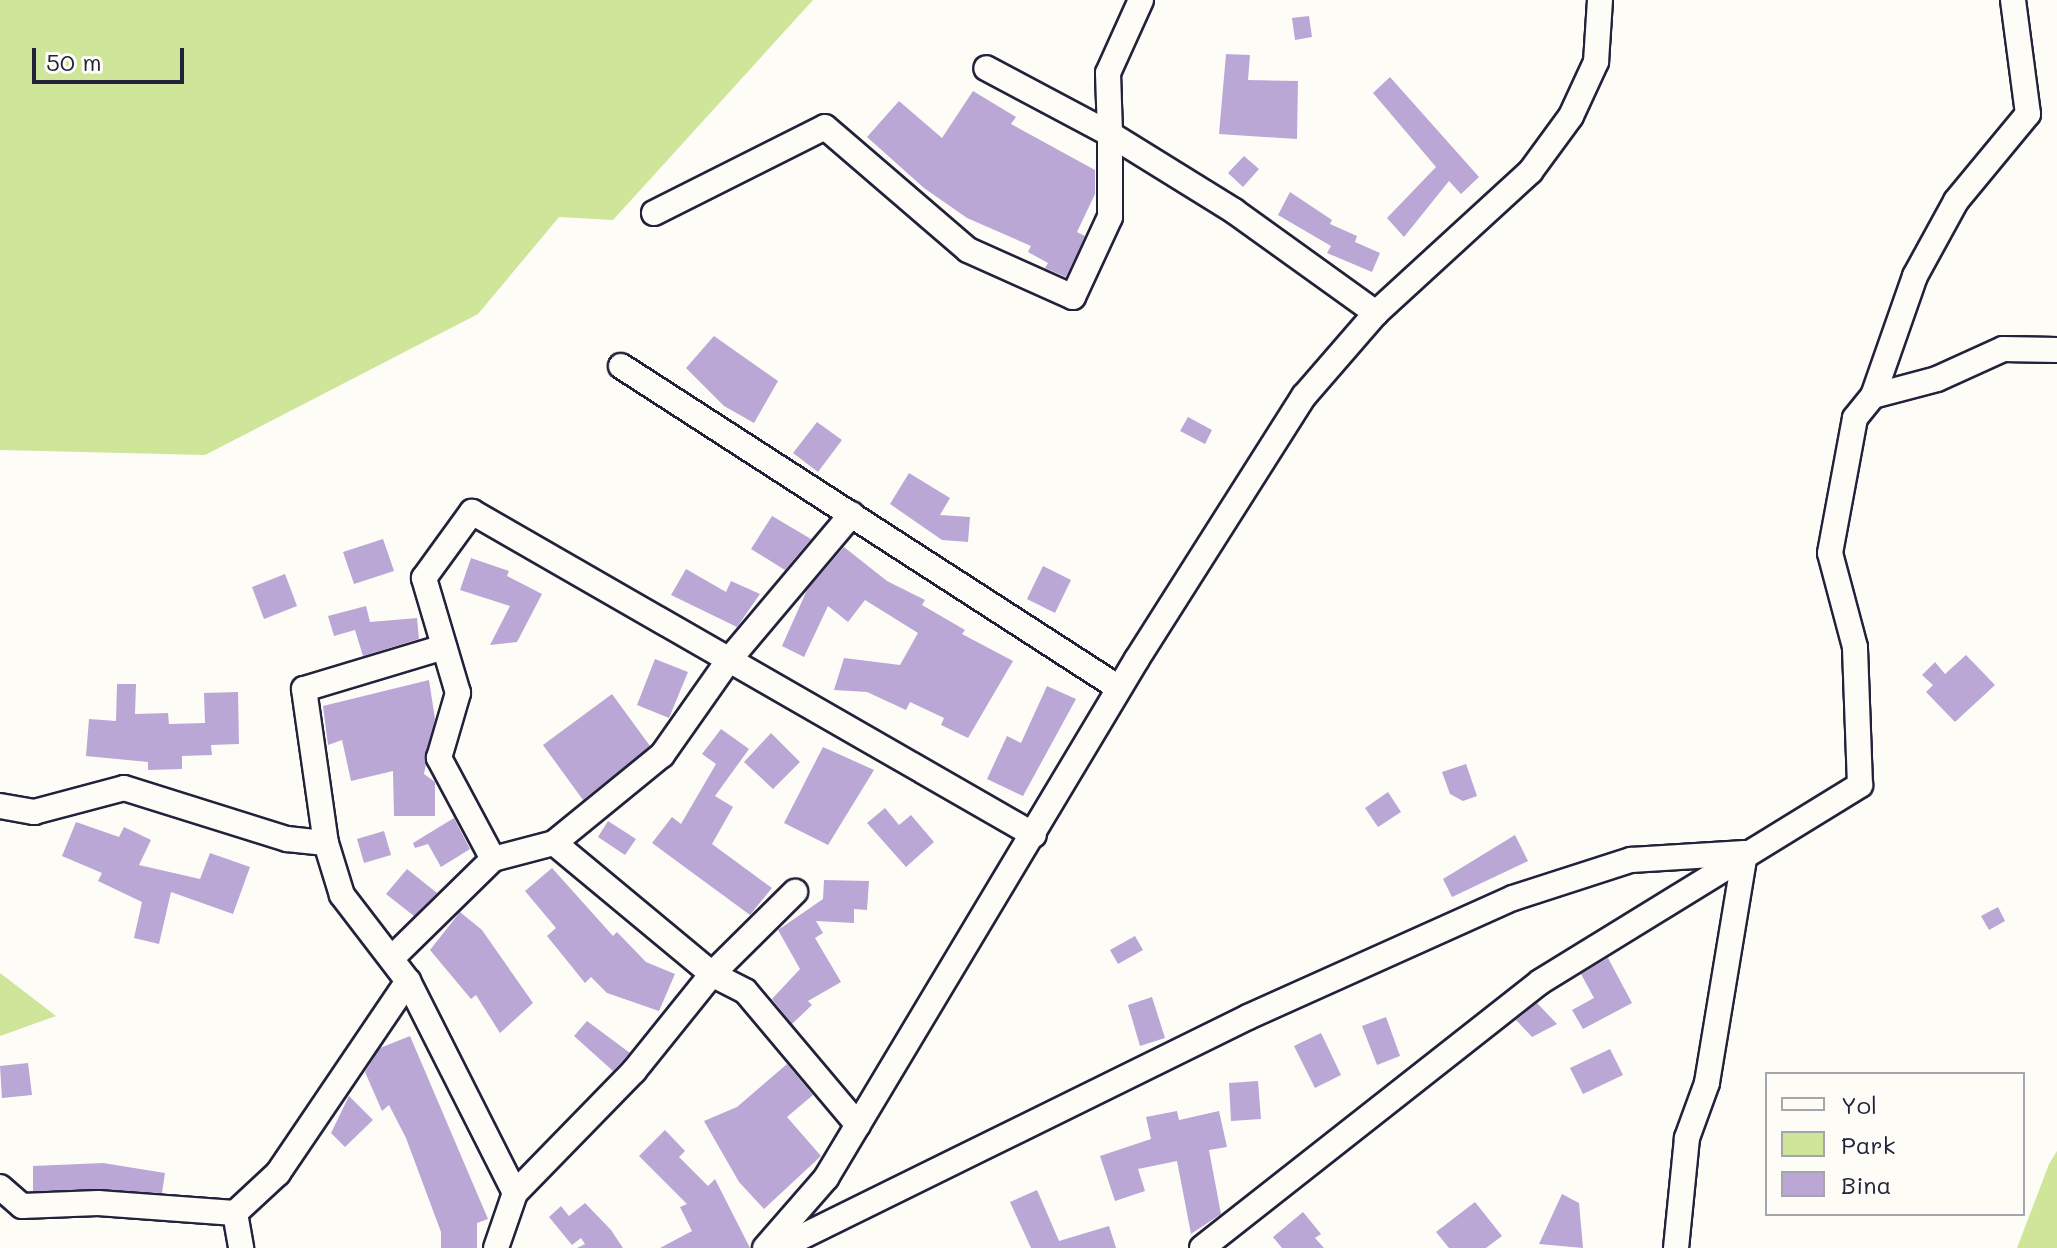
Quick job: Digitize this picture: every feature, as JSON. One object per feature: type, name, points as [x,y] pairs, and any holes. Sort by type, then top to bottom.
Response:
[{"type":"street","points":[[654,213],[825,127],[968,250],[1073,297],[1110,217],[1108,73],[1141,0]]},
{"type":"street","points":[[765,1248],[826,1178],[1034,835],[1119,688],[1304,396],[1376,313],[1530,172],[1571,116],[1596,62],[1600,0]]},
{"type":"street","points":[[1202,1248],[1540,982],[1860,785],[1855,647],[1830,553],[1855,418],[1873,396],[1915,276],[1956,201],[2028,114],[2013,0]]},
{"type":"street","points":[[986,68],[1110,134],[1234,211],[1376,313]]},
{"type":"street","points":[[1873,396],[1937,379],[2003,349],[2057,350]]},
{"type":"street","points":[[621,366],[1119,688]]},
{"type":"street","points":[[493,859],[439,758],[458,693],[424,578],[472,512],[1034,835]]},
{"type":"street","points":[[394,956],[493,859],[554,843],[662,755],[728,661],[852,514]]},
{"type":"street","points":[[444,647],[304,689],[326,843],[342,895],[394,956],[449,1051],[515,1193]]},
{"type":"street","points":[[0,806],[34,812],[124,788],[287,839],[326,843]]},
{"type":"street","points":[[554,843],[712,974],[745,991],[858,1125]]},
{"type":"street","points":[[779,1248],[1248,1017],[1513,898],[1631,860],[1745,853]]},
{"type":"street","points":[[1676,1248],[1687,1138],[1707,1083],[1745,853]]},
{"type":"street","points":[[496,1248],[515,1193],[634,1071],[712,974],[795,892]]},
{"type":"street","points":[[0,1187],[22,1206],[98,1203],[235,1213],[278,1173],[408,981]]},
{"type":"street","points":[[235,1213],[241,1248]]},
{"type":"green space","points":[[0,0],[813,0],[613,220],[559,217],[478,314],[205,455],[0,450]]},
{"type":"green space","points":[[0,973],[56,1016],[0,1036]]},
{"type":"green space","points":[[2057,1151],[2057,1248],[2017,1248],[2049,1164]]},
{"type":"building","points":[[1309,16],[1312,37],[1295,40],[1292,18]]},
{"type":"building","points":[[1226,54],[1250,55],[1248,80],[1298,81],[1297,139],[1219,134]]},
{"type":"building","points":[[1390,77],[1479,177],[1461,194],[1449,181],[1404,237],[1387,218],[1436,167],[1373,93]]},
{"type":"building","points":[[973,91],[1016,117],[1011,124],[1095,170],[1095,194],[1077,232],[1085,236],[1066,277],[1045,268],[1048,263],[1028,252],[1031,246],[967,218],[924,188],[867,137],[899,101],[942,138]]},
{"type":"building","points":[[1244,156],[1259,169],[1243,187],[1228,173]]},
{"type":"building","points":[[1290,192],[1332,220],[1330,224],[1357,236],[1355,242],[1380,253],[1372,272],[1327,253],[1331,246],[1278,215]]},
{"type":"building","points":[[714,336],[778,381],[754,423],[724,406],[686,368]]},
{"type":"building","points":[[1188,417],[1212,430],[1205,444],[1180,431]]},
{"type":"building","points":[[817,422],[842,440],[818,472],[793,453]]},
{"type":"building","points":[[909,473],[950,498],[940,515],[970,517],[968,542],[942,540],[890,504]]},
{"type":"building","points":[[772,516],[811,539],[785,570],[751,549]]},
{"type":"building","points":[[383,539],[394,571],[354,584],[343,552]]},
{"type":"building","points":[[844,547],[887,581],[925,600],[922,605],[965,630],[962,634],[1013,661],[968,738],[941,725],[944,718],[910,702],[906,710],[867,692],[834,690],[844,658],[900,665],[918,633],[865,600],[848,622],[828,606],[804,657],[782,646],[807,590]]},
{"type":"building","points":[[471,558],[509,571],[507,576],[542,594],[517,642],[490,645],[510,606],[460,590]]},
{"type":"building","points":[[1043,566],[1071,580],[1055,613],[1027,599]]},
{"type":"building","points":[[686,569],[726,592],[731,581],[760,594],[737,627],[671,595]]},
{"type":"building","points":[[285,574],[297,606],[264,619],[252,587]]},
{"type":"building","points":[[366,606],[370,622],[417,618],[419,639],[363,656],[355,630],[334,636],[328,616]]},
{"type":"building","points":[[1966,655],[1995,685],[1955,722],[1926,692],[1933,685],[1922,675],[1935,662],[1945,674]]},
{"type":"building","points":[[655,659],[688,672],[669,718],[637,705]]},
{"type":"building","points":[[429,680],[435,719],[424,774],[435,782],[435,816],[394,816],[393,771],[351,781],[342,740],[328,745],[323,706]]},
{"type":"building","points":[[117,684],[136,684],[135,714],[168,713],[169,724],[205,723],[204,693],[238,692],[239,744],[211,745],[212,755],[182,756],[182,769],[148,770],[148,762],[86,756],[89,719],[116,721]]},
{"type":"building","points":[[1047,686],[1076,699],[1023,796],[987,779],[1007,736],[1021,743]]},
{"type":"building","points":[[612,694],[650,746],[583,800],[543,745]]},
{"type":"building","points":[[721,729],[749,749],[715,796],[733,807],[712,844],[772,888],[750,915],[652,843],[672,817],[681,824],[716,764],[702,754]]},
{"type":"building","points":[[771,733],[800,762],[773,789],[744,762]]},
{"type":"building","points":[[823,747],[874,770],[828,845],[784,823]]},
{"type":"building","points":[[1466,764],[1477,796],[1463,801],[1450,794],[1442,772]]},
{"type":"building","points":[[1388,792],[1401,812],[1378,827],[1365,808]]},
{"type":"building","points":[[885,808],[899,825],[911,815],[934,842],[906,867],[867,823]]},
{"type":"building","points":[[454,818],[470,849],[441,867],[428,844],[415,848],[413,843]]},
{"type":"building","points":[[608,821],[636,839],[625,855],[598,837]]},
{"type":"building","points":[[76,822],[119,837],[124,827],[151,840],[139,865],[200,879],[210,853],[250,867],[233,914],[171,892],[159,944],[134,938],[142,902],[98,881],[102,873],[62,856]]},
{"type":"building","points":[[384,831],[391,855],[364,863],[357,839]]},
{"type":"building","points":[[1515,835],[1528,861],[1452,897],[1443,879]]},
{"type":"building","points":[[552,868],[613,936],[617,932],[646,962],[675,974],[659,1011],[607,993],[591,977],[585,983],[547,936],[556,928],[525,891]]},
{"type":"building","points":[[407,869],[437,893],[414,916],[386,894]]},
{"type":"building","points":[[824,880],[869,881],[867,910],[854,909],[854,923],[816,921],[823,933],[815,938],[841,982],[808,1001],[812,1005],[792,1024],[772,999],[800,969],[778,930],[823,899]]},
{"type":"building","points":[[1998,907],[2005,921],[1989,930],[1981,916]]},
{"type":"building","points":[[460,912],[482,930],[533,1003],[500,1033],[476,995],[471,999],[430,950]]},
{"type":"building","points":[[1135,936],[1143,950],[1118,964],[1110,950]]},
{"type":"building","points":[[1608,958],[1632,1003],[1583,1029],[1572,1010],[1594,998],[1581,974]]},
{"type":"building","points":[[1152,997],[1165,1038],[1140,1046],[1128,1005]]},
{"type":"building","points":[[1537,1003],[1557,1024],[1532,1037],[1516,1020]]},
{"type":"building","points":[[1386,1017],[1400,1056],[1377,1065],[1362,1026]]},
{"type":"building","points":[[587,1021],[630,1053],[613,1071],[574,1036]]},
{"type":"building","points":[[1321,1033],[1341,1075],[1315,1088],[1294,1046]]},
{"type":"building","points":[[410,1036],[488,1219],[477,1223],[477,1248],[441,1248],[441,1232],[406,1138],[389,1105],[382,1111],[365,1072],[380,1048]]},
{"type":"building","points":[[1610,1049],[1623,1075],[1583,1094],[1570,1068]]},
{"type":"building","points":[[28,1063],[32,1095],[2,1098],[0,1066]]},
{"type":"building","points":[[787,1064],[813,1095],[787,1117],[821,1156],[764,1209],[739,1182],[704,1121],[737,1107]]},
{"type":"building","points":[[1258,1081],[1261,1119],[1231,1121],[1229,1083]]},
{"type":"building","points":[[349,1096],[373,1120],[345,1147],[331,1133]]},
{"type":"building","points":[[1177,1111],[1179,1120],[1219,1111],[1227,1147],[1209,1150],[1221,1214],[1191,1234],[1177,1161],[1138,1169],[1145,1191],[1115,1201],[1100,1156],[1151,1139],[1146,1117]]},
{"type":"building","points":[[665,1130],[685,1151],[679,1157],[708,1186],[715,1179],[750,1248],[660,1248],[692,1231],[680,1207],[687,1204],[639,1156]]},
{"type":"building","points":[[103,1163],[165,1173],[162,1193],[33,1191],[33,1166]]},
{"type":"building","points":[[1037,1190],[1059,1241],[1109,1226],[1116,1248],[1031,1248],[1010,1202]]},
{"type":"building","points":[[1562,1194],[1579,1203],[1583,1248],[1539,1244]]},
{"type":"building","points":[[1475,1202],[1502,1236],[1486,1248],[1449,1248],[1436,1232]]},
{"type":"building","points":[[585,1203],[611,1230],[623,1248],[577,1248],[585,1244],[581,1238],[572,1245],[549,1217],[561,1206],[569,1216]]},
{"type":"building","points":[[1303,1212],[1321,1234],[1315,1238],[1324,1248],[1282,1248],[1273,1237]]}]
